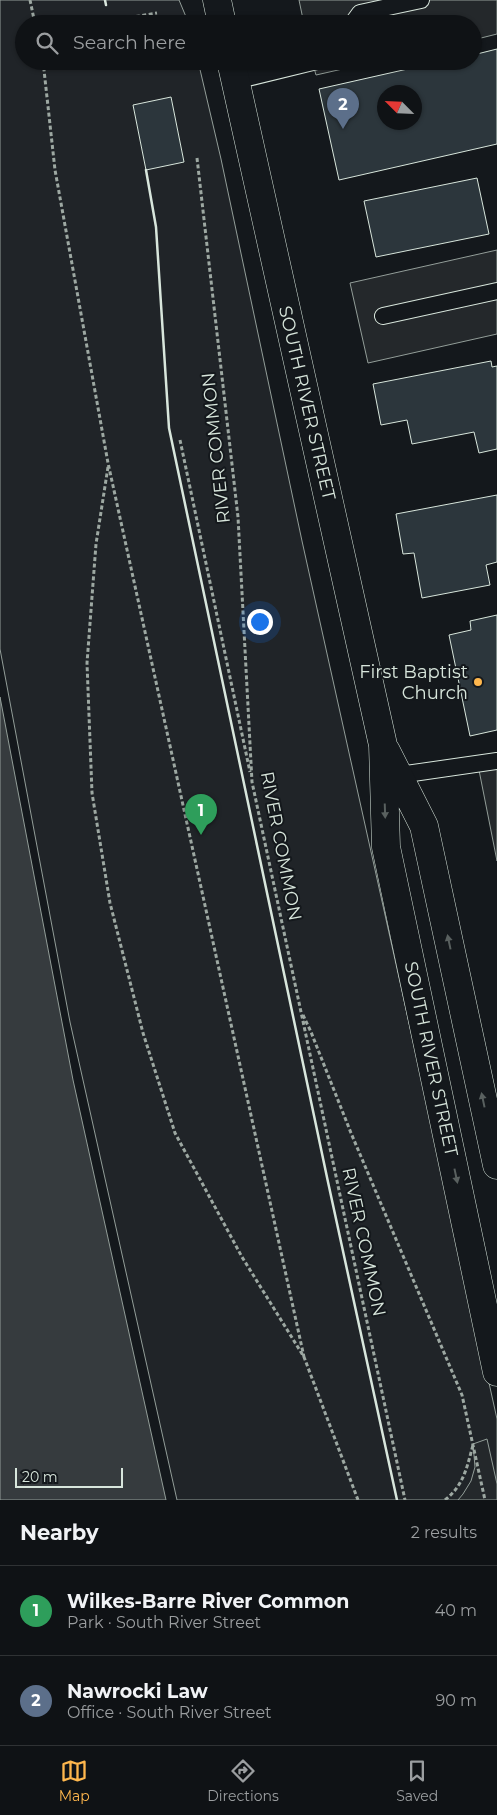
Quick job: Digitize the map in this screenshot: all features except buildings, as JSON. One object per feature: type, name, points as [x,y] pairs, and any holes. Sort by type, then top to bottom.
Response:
[{"type":"main road","points":[[217,0],[220,15]]},
{"type":"main road","name":"SOUTH RIVER STREET","points":[[233,71],[383,744],[386,847],[497,1372]]},
{"type":"main road","name":"SOUTH RIVER STREET","points":[[383,744],[424,826],[497,1165]]},
{"type":"lane","points":[[356,12],[420,0]]},
{"type":"lane","points":[[383,316],[497,292]]},
{"type":"lane","points":[[399,775],[497,761]]},
{"type":"path","points":[[30,0],[33,15]]},
{"type":"path","points":[[145,15],[157,13]]},
{"type":"path","points":[[45,70],[55,170],[108,463],[304,1357],[358,1500]]},
{"type":"path","name":"RIVER COMMON","points":[[197,158],[238,518],[252,782],[405,1500]]},
{"type":"path","points":[[180,440],[252,782]]},
{"type":"path","points":[[108,463],[96,544],[87,663],[92,793],[110,903],[143,1033],[175,1133],[242,1257],[304,1357]]},
{"type":"path","points":[[301,1011],[462,1395],[485,1500]]},
{"type":"path","points":[[444,1500],[455,1492],[464,1476],[473,1444]]},
{"type":"shaded area","points":[[0,0],[179,0],[185,15],[15,15],[15,70],[200,70],[221,159],[302,541],[497,1419],[497,1500],[177,1500],[70,1022],[0,649]]},
{"type":"shaded area","points":[[299,0],[497,0],[497,34],[482,38],[482,15],[302,15]]},
{"type":"shaded area","points":[[315,70],[338,70],[316,75]]},
{"type":"shaded area","points":[[497,250],[497,334],[368,363],[350,283]]},
{"type":"shaded area","points":[[0,697],[73,1080],[166,1500],[0,1500]]},
{"type":"shaded area","points":[[497,756],[497,861],[477,760]]},
{"type":"shaded area","points":[[487,1439],[497,1484],[497,1500],[458,1500],[471,1481],[475,1467],[473,1444]]},
{"type":"wall","points":[[105,0],[106,5]]},
{"type":"wall","points":[[146,170],[156,227],[169,428],[397,1500]]},
{"type":"place","name":"Nawrocki Law","points":[[343,129]]},
{"type":"place","name":"First Baptist Church","points":[[478,682]]},
{"type":"place","name":"Wilkes-Barre River Common","points":[[201,835]]}]
